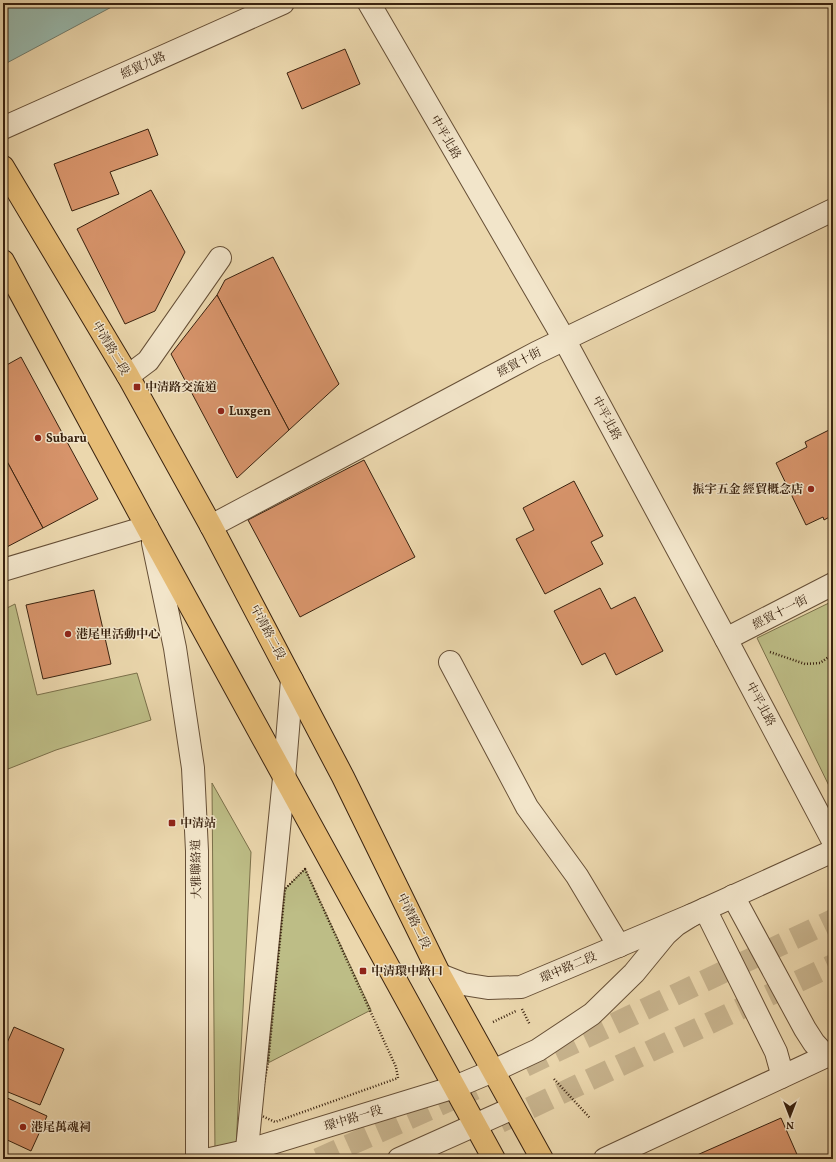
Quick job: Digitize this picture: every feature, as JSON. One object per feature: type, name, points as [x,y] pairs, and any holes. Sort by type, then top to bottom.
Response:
[{"type":"main road","name":"中清路二段","points":[[3,167],[128,376],[211,526],[344,777],[440,975],[542,1159]]},
{"type":"main road","points":[[3,261],[284,778],[494,1159]]},
{"type":"street","name":"經貿九路","points":[[3,128],[283,3]]},
{"type":"street","name":"中平北路","points":[[369,3],[564,339],[833,841]]},
{"type":"street","name":"經貿十街","points":[[211,526],[536,353],[833,210]]},
{"type":"street","points":[[128,376],[148,361],[220,258]]},
{"type":"street","points":[[3,570],[149,531]]},
{"type":"street","name":"大雅聯絡道","points":[[149,531],[175,648],[193,768],[197,851],[197,1159]]},
{"type":"street","name":"經貿十一街","points":[[726,639],[833,584]]},
{"type":"street","points":[[450,662],[527,807],[577,876],[618,946]]},
{"type":"street","points":[[246,1155],[284,778],[292,680]]},
{"type":"street","name":"環中路二段","points":[[440,975],[463,984],[488,988],[521,986],[698,912],[833,851]]},
{"type":"street","points":[[733,896],[805,1030],[814,1043],[830,1054]]},
{"type":"street","points":[[698,912],[776,1052],[781,1070],[781,1077]]},
{"type":"street","name":"環中路二段","points":[[493,1071],[538,1050],[592,1014],[634,973],[666,934],[676,925],[698,912]]},
{"type":"street","points":[[605,1159],[830,1054]]},
{"type":"street","name":"環中路一段","points":[[210,1159],[246,1155],[455,1087],[493,1071]]},
{"type":"street","points":[[399,1159],[513,1108]]},
{"type":"path","points":[[770,652],[805,664],[820,663],[833,654]]},
{"type":"path","points":[[305,869],[396,1067],[398,1078],[275,1122],[258,1114],[265,1084],[285,889],[305,869]]},
{"type":"path","points":[[493,1022],[522,1008],[524,1003]]},
{"type":"path","points":[[522,1008],[530,1025]]},
{"type":"path","points":[[554,1079],[590,1118]]},
{"type":"green space","points":[[833,601],[833,794],[757,638]]},
{"type":"green space","points":[[15,604],[37,695],[137,673],[151,720],[56,750],[3,771],[3,610]]},
{"type":"green space","points":[[212,783],[251,852],[236,1148],[215,1154]]},
{"type":"green space","points":[[305,869],[371,1010],[268,1063],[285,889]]},
{"type":"water","points":[[3,3],[119,3],[3,65]]},
{"type":"building","points":[[345,49],[360,84],[302,109],[287,73]]},
{"type":"building","points":[[148,129],[158,155],[110,172],[119,194],[72,211],[54,164]]},
{"type":"building","points":[[151,190],[185,252],[155,311],[125,324],[77,229]]},
{"type":"building","points":[[273,257],[339,384],[289,430],[217,295],[225,280]]},
{"type":"building","points":[[217,295],[289,430],[237,478],[171,354]]},
{"type":"building","points":[[21,357],[98,499],[43,528],[3,454],[3,367]]},
{"type":"building","name":"振宇五金 經貿概念店","points":[[833,428],[833,515],[824,520],[823,517],[806,525],[776,463],[807,447],[805,442]]},
{"type":"building","points":[[3,454],[43,528],[3,549]]},
{"type":"building","points":[[364,460],[415,557],[300,617],[248,520]]},
{"type":"building","points":[[574,481],[603,536],[591,542],[603,564],[545,594],[516,539],[534,530],[523,508]]},
{"type":"building","points":[[600,588],[611,609],[635,597],[663,651],[616,675],[605,653],[582,665],[554,611]]},
{"type":"building","name":"港尾里活動中心","points":[[94,590],[111,664],[43,679],[26,605]]},
{"type":"building","points":[[14,1027],[64,1049],[40,1105],[3,1090],[3,1052]]},
{"type":"building","name":"港尾萬魂祠","points":[[3,1096],[47,1116],[31,1151],[3,1138]]},
{"type":"building","points":[[781,1118],[799,1159],[688,1159]]},
{"type":"tunnel","points":[[525,1066],[833,920]]},
{"type":"tunnel","points":[[500,1122],[833,965]]},
{"type":"tunnel","points":[[318,1159],[475,1089]]},
{"type":"place","name":"中清路交流道","points":[[137,387]]},
{"type":"place","name":"Luxgen","points":[[221,411]]},
{"type":"place","name":"Subaru","points":[[38,438]]},
{"type":"place","name":"振宇五金 經貿概念店","points":[[811,489]]},
{"type":"place","name":"港尾里活動中心","points":[[68,634]]},
{"type":"place","name":"中清站","points":[[172,823]]},
{"type":"place","name":"中清環中路口","points":[[363,971]]},
{"type":"place","name":"港尾萬魂祠","points":[[23,1127]]}]
